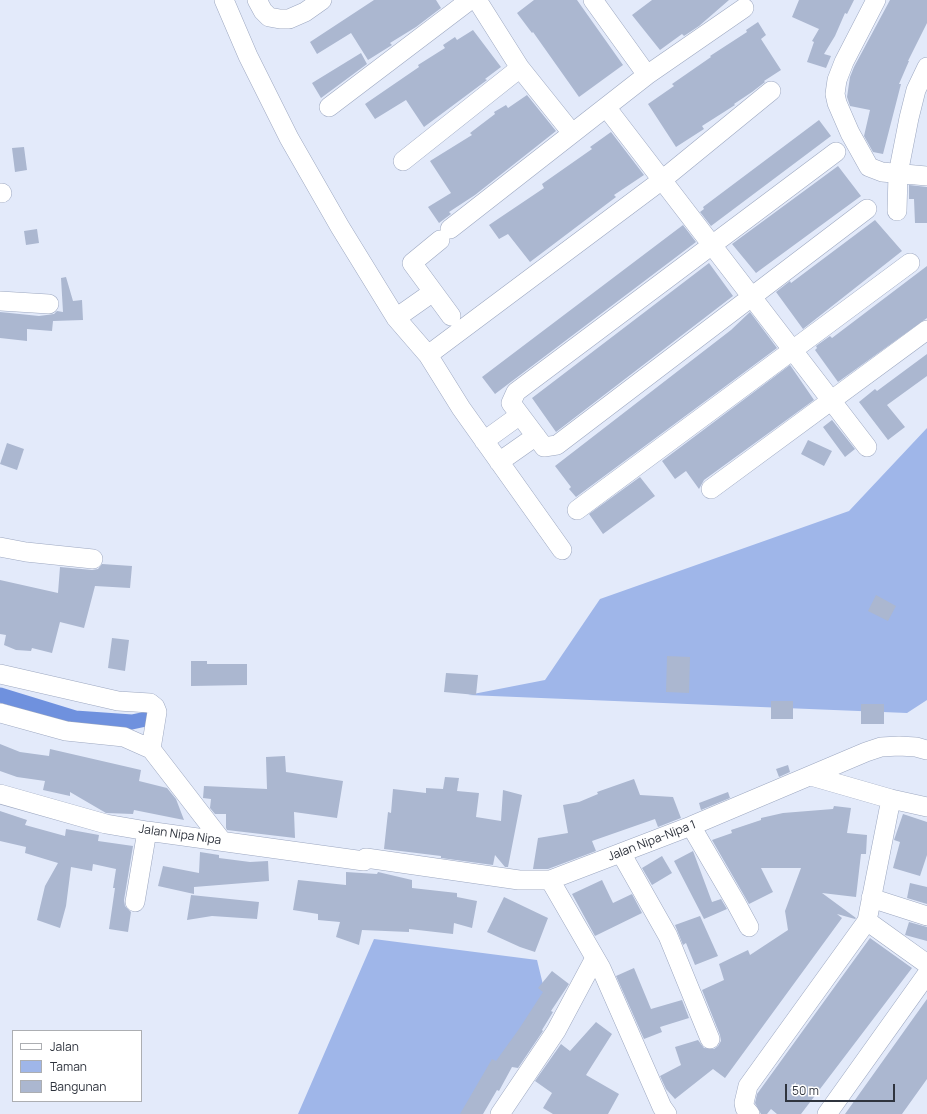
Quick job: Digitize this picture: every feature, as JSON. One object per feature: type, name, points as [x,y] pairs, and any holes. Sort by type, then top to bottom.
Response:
[{"type":"street","points":[[248,0],[227,6],[248,56],[289,138],[340,227],[396,318],[428,355],[484,441],[562,550]]},
{"type":"street","points":[[257,0],[263,11],[269,16],[280,19],[289,19],[305,12],[322,0]]},
{"type":"street","points":[[329,107],[470,0]]},
{"type":"street","points":[[477,0],[520,68],[572,133]]},
{"type":"street","points":[[876,0],[844,62],[837,80],[835,94],[841,114],[866,163],[876,171],[927,176]]},
{"type":"street","points":[[600,2],[647,75]]},
{"type":"street","points":[[451,316],[412,263],[445,234],[647,75],[744,8]]},
{"type":"street","points":[[897,211],[898,174],[916,90],[927,67]]},
{"type":"street","points":[[403,161],[520,68]]},
{"type":"street","points":[[428,355],[662,180],[772,91]]},
{"type":"street","points":[[606,107],[867,447]]},
{"type":"street","points":[[836,152],[516,392],[511,403],[544,447],[557,445],[867,209]]},
{"type":"street","points":[[577,510],[910,264]]},
{"type":"street","points":[[396,318],[433,292]]},
{"type":"street","points":[[0,301],[49,304]]},
{"type":"street","points":[[711,489],[927,330]]},
{"type":"street","points":[[484,441],[520,415]]},
{"type":"street","points":[[499,462],[536,436]]},
{"type":"street","points":[[0,546],[26,552],[93,560]]},
{"type":"street","points":[[0,674],[118,701],[150,703],[155,707],[156,720],[151,749]]},
{"type":"street","points":[[0,714],[66,731],[124,737],[151,749],[222,841]]},
{"type":"street","name":"Jalan Nipa-Nipa 1","points":[[365,859],[519,880],[550,880],[691,826],[848,759],[881,747],[916,746],[927,750]]},
{"type":"street","points":[[811,776],[891,799],[927,807]]},
{"type":"street","name":"Jalan Nipa Nipa","points":[[0,794],[106,824],[147,831],[365,859]]},
{"type":"street","points":[[750,1114],[745,1108],[744,1103],[748,1086],[867,921],[891,799]]},
{"type":"street","points":[[691,826],[749,927]]},
{"type":"street","points":[[135,902],[147,831]]},
{"type":"street","points":[[621,853],[668,936],[710,1039]]},
{"type":"street","points":[[550,880],[595,958],[662,1112]]},
{"type":"street","points":[[871,898],[927,916]]},
{"type":"street","points":[[867,921],[927,964]]},
{"type":"street","points":[[503,1113],[556,1031],[595,958]]},
{"type":"street","points":[[827,1114],[927,974]]},
{"type":"green space","points":[[927,428],[927,700],[907,713],[468,695],[545,680],[600,599],[849,511]]},
{"type":"green space","points":[[374,939],[537,960],[545,993],[468,1114],[298,1114]]},
{"type":"building","points":[[374,0],[436,0],[441,8],[416,27],[390,43],[392,45],[368,60],[351,33],[317,54],[310,42]]},
{"type":"building","points":[[534,0],[577,0],[623,65],[579,97],[533,32],[532,33],[517,13]]},
{"type":"building","points":[[652,0],[729,0],[699,26],[684,36],[682,34],[660,50],[632,15]]},
{"type":"building","points":[[799,0],[854,0],[847,14],[845,13],[835,36],[824,54],[831,56],[826,68],[807,62],[814,42],[812,41],[819,29],[792,17]]},
{"type":"building","points":[[890,0],[927,0],[927,23],[908,61],[899,84],[901,84],[883,154],[873,152],[864,136],[870,110],[850,106],[847,97],[850,77],[854,67]]},
{"type":"building","points":[[758,22],[766,35],[761,39],[781,70],[764,81],[765,82],[752,92],[734,104],[735,105],[702,126],[704,129],[676,147],[648,104],[674,86],[672,84],[711,57],[710,56],[747,32],[746,30]]},
{"type":"building","points":[[473,30],[501,67],[485,79],[487,80],[424,127],[406,100],[375,119],[365,104],[419,67],[418,65],[445,48],[443,45],[455,37],[457,40]]},
{"type":"building","points":[[361,53],[367,64],[321,98],[312,83]]},
{"type":"building","points":[[527,95],[556,131],[475,195],[449,212],[451,214],[439,223],[428,207],[451,193],[430,161],[472,135],[470,133],[495,114],[494,112],[506,105],[508,108]]},
{"type":"building","points":[[819,120],[831,136],[711,226],[700,212],[704,209],[703,207]]},
{"type":"building","points":[[611,132],[644,175],[614,195],[616,197],[530,262],[508,234],[499,239],[489,225],[544,188],[542,184],[592,149],[590,147]]},
{"type":"building","points":[[24,147],[27,170],[15,172],[12,148]]},
{"type":"building","points":[[838,166],[861,196],[756,273],[732,244]]},
{"type":"building","points":[[909,185],[927,187],[927,223],[915,223],[914,199],[909,199]]},
{"type":"building","points":[[875,220],[902,251],[803,329],[776,292],[790,281],[791,283]]},
{"type":"building","points":[[683,225],[696,242],[495,394],[482,377]]},
{"type":"building","points":[[37,229],[39,243],[26,245],[24,231]]},
{"type":"building","points":[[709,263],[733,296],[556,432],[532,398]]},
{"type":"building","points":[[927,266],[927,318],[838,382],[815,350],[817,348],[816,346],[830,336],[832,338]]},
{"type":"building","points":[[66,277],[73,301],[82,300],[83,320],[53,321],[52,331],[27,329],[27,341],[0,338],[0,312],[39,316],[54,314],[57,311],[63,312],[61,278]]},
{"type":"building","points":[[750,312],[777,348],[576,497],[569,489],[571,487],[555,466],[731,330]]},
{"type":"building","points":[[927,354],[927,376],[887,405],[905,427],[888,440],[859,402],[875,389],[877,391]]},
{"type":"building","points":[[790,365],[814,400],[704,480],[699,489],[686,471],[675,479],[662,461]]},
{"type":"building","points":[[832,420],[855,449],[845,457],[823,427]]},
{"type":"building","points":[[808,440],[832,451],[824,466],[801,454]]},
{"type":"building","points":[[7,443],[24,449],[17,470],[0,464]]},
{"type":"building","points":[[640,477],[655,496],[603,534],[589,514]]},
{"type":"building","points":[[102,564],[132,566],[130,588],[95,586],[84,628],[60,622],[52,653],[32,648],[31,651],[16,650],[4,645],[6,635],[0,634],[0,580],[58,593],[60,567],[92,570],[98,569]]},
{"type":"building","points":[[876,595],[896,606],[888,621],[868,611]]},
{"type":"building","points":[[112,638],[129,640],[125,671],[108,668]]},
{"type":"building","points":[[667,656],[690,657],[689,693],[666,692]]},
{"type":"building","points":[[191,661],[207,661],[207,664],[247,664],[247,685],[191,686]]},
{"type":"building","points":[[446,673],[478,675],[476,695],[444,692]]},
{"type":"building","points":[[771,701],[793,701],[793,719],[771,719]]},
{"type":"building","points":[[861,704],[884,704],[884,724],[861,724]]},
{"type":"building","points":[[0,744],[20,752],[49,756],[50,749],[141,770],[139,781],[167,788],[176,799],[184,820],[134,810],[133,814],[106,813],[70,792],[70,796],[43,790],[45,781],[17,777],[0,771]]},
{"type":"building","points":[[285,756],[286,772],[343,781],[337,818],[294,812],[295,838],[227,830],[226,814],[215,814],[210,808],[211,799],[203,798],[204,786],[267,789],[266,757]]},
{"type":"building","points":[[788,765],[790,772],[779,777],[776,769]]},
{"type":"building","points":[[445,777],[459,778],[457,791],[479,793],[476,817],[501,821],[503,790],[522,795],[508,867],[505,867],[495,855],[493,865],[441,858],[441,856],[384,849],[388,812],[391,813],[393,789],[426,793],[426,788],[443,789]]},
{"type":"building","points":[[634,779],[640,795],[673,797],[681,818],[658,827],[655,819],[592,841],[596,851],[548,869],[533,869],[538,838],[568,833],[563,805],[579,802],[598,794],[597,792]]},
{"type":"building","points":[[728,792],[730,798],[701,810],[699,803]]},
{"type":"building","points":[[834,806],[851,808],[847,833],[867,835],[866,854],[861,854],[856,897],[822,893],[856,918],[837,914],[842,918],[725,1078],[713,1069],[675,1099],[666,1089],[660,1076],[681,1065],[675,1047],[698,1040],[704,1048],[714,1049],[721,1041],[702,990],[724,980],[719,964],[748,950],[750,955],[788,930],[785,911],[801,868],[761,868],[773,892],[749,904],[712,840],[732,833],[731,830],[761,820],[761,818],[783,813],[833,809]]},
{"type":"building","points":[[0,811],[27,820],[25,825],[65,836],[66,829],[99,835],[98,841],[133,846],[124,900],[125,906],[131,912],[128,932],[109,929],[115,888],[113,888],[116,869],[93,864],[92,871],[71,867],[66,906],[60,928],[37,920],[45,886],[58,863],[25,853],[26,847],[0,841]]},
{"type":"building","points":[[903,814],[927,822],[927,855],[920,876],[893,868],[900,842],[894,840]]},
{"type":"building","points":[[693,851],[712,902],[721,899],[727,909],[704,919],[674,861]]},
{"type":"building","points":[[200,852],[219,855],[219,858],[250,862],[268,861],[269,881],[194,887],[194,894],[158,886],[163,866],[199,873]]},
{"type":"building","points":[[662,856],[672,873],[652,885],[642,868]]},
{"type":"building","points":[[346,872],[377,874],[378,872],[412,880],[412,888],[457,893],[457,897],[477,901],[472,928],[454,923],[453,934],[409,929],[409,932],[362,930],[359,945],[336,937],[340,922],[318,920],[318,914],[293,910],[298,880],[346,885]]},
{"type":"building","points":[[602,880],[613,903],[632,894],[642,913],[595,936],[572,894]]},
{"type":"building","points":[[910,883],[927,887],[927,904],[907,898]]},
{"type":"building","points":[[191,895],[259,902],[257,919],[212,916],[187,920]]},
{"type":"building","points":[[504,897],[548,918],[535,952],[487,932]]},
{"type":"building","points":[[700,916],[718,956],[695,965],[686,943],[683,945],[675,925]]},
{"type":"building","points":[[909,922],[927,927],[927,941],[905,935]]},
{"type":"building","points":[[870,938],[912,968],[801,1114],[777,1114],[771,1109],[767,1114],[761,1114],[755,1103],[757,1094]]},
{"type":"building","points":[[634,968],[651,1009],[682,1000],[689,1018],[660,1027],[662,1032],[644,1039],[616,976]]},
{"type":"building","points":[[552,971],[569,984],[551,1011],[553,1012],[542,1030],[543,1031],[518,1068],[512,1067],[499,1091],[497,1090],[483,1114],[460,1114],[492,1059],[496,1061],[543,992],[538,988]]},
{"type":"building","points":[[927,999],[927,1079],[902,1114],[845,1114]]},
{"type":"building","points":[[596,1022],[612,1034],[586,1075],[619,1094],[608,1114],[553,1114],[543,1108],[552,1093],[535,1081],[561,1044],[570,1051]]},
{"type":"waterway","points":[[0,695],[75,718],[132,722],[146,719]]}]
